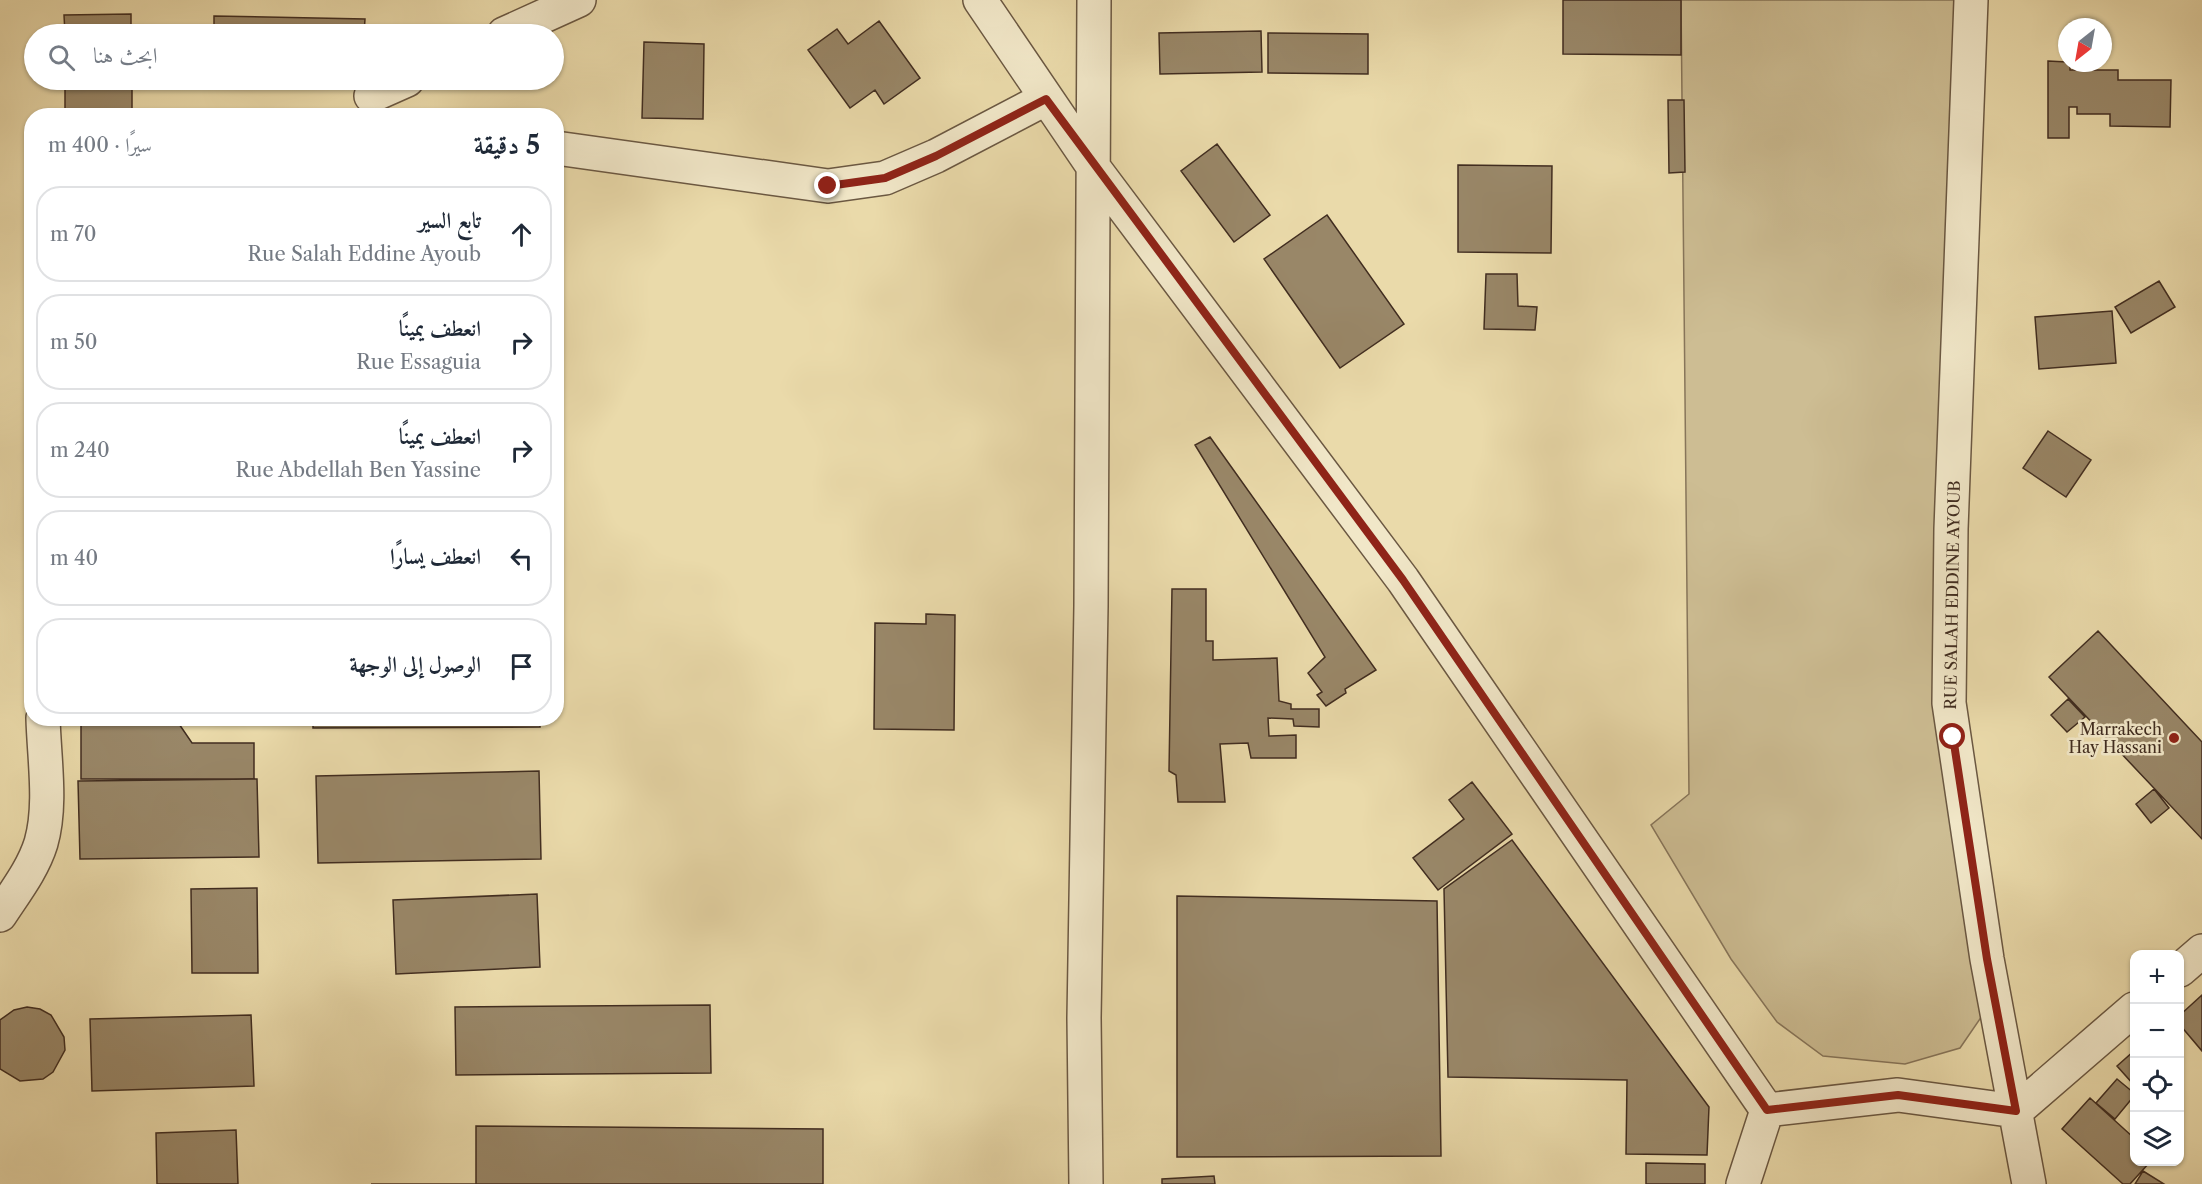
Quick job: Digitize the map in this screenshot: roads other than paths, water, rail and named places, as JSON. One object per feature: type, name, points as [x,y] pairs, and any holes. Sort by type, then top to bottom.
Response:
[{"type":"street","points":[[526,24],[579,0]]},
{"type":"street","points":[[980,0],[1094,168],[1403,580],[1767,1110]]},
{"type":"street","points":[[1086,1184],[1084,1018],[1094,0]]},
{"type":"street","name":"RUE SALAH EDDINE AYOUB","points":[[1971,0],[1951,529],[1949,702],[1980,915],[2029,1184]]},
{"type":"street","points":[[371,96],[384,90]]},
{"type":"street","points":[[564,149],[828,186],[885,178],[936,156],[1046,99]]},
{"type":"street","points":[[0,915],[27,874],[41,843],[45,805],[43,726]]},
{"type":"street","points":[[2184,967],[2202,951]]},
{"type":"street","points":[[1767,1110],[1898,1095],[2016,1111],[2130,1012]]},
{"type":"street","points":[[1743,1184],[1767,1110]]},
{"type":"place","name":"Marrakech Hay Hassani","points":[[2174,738]]}]
